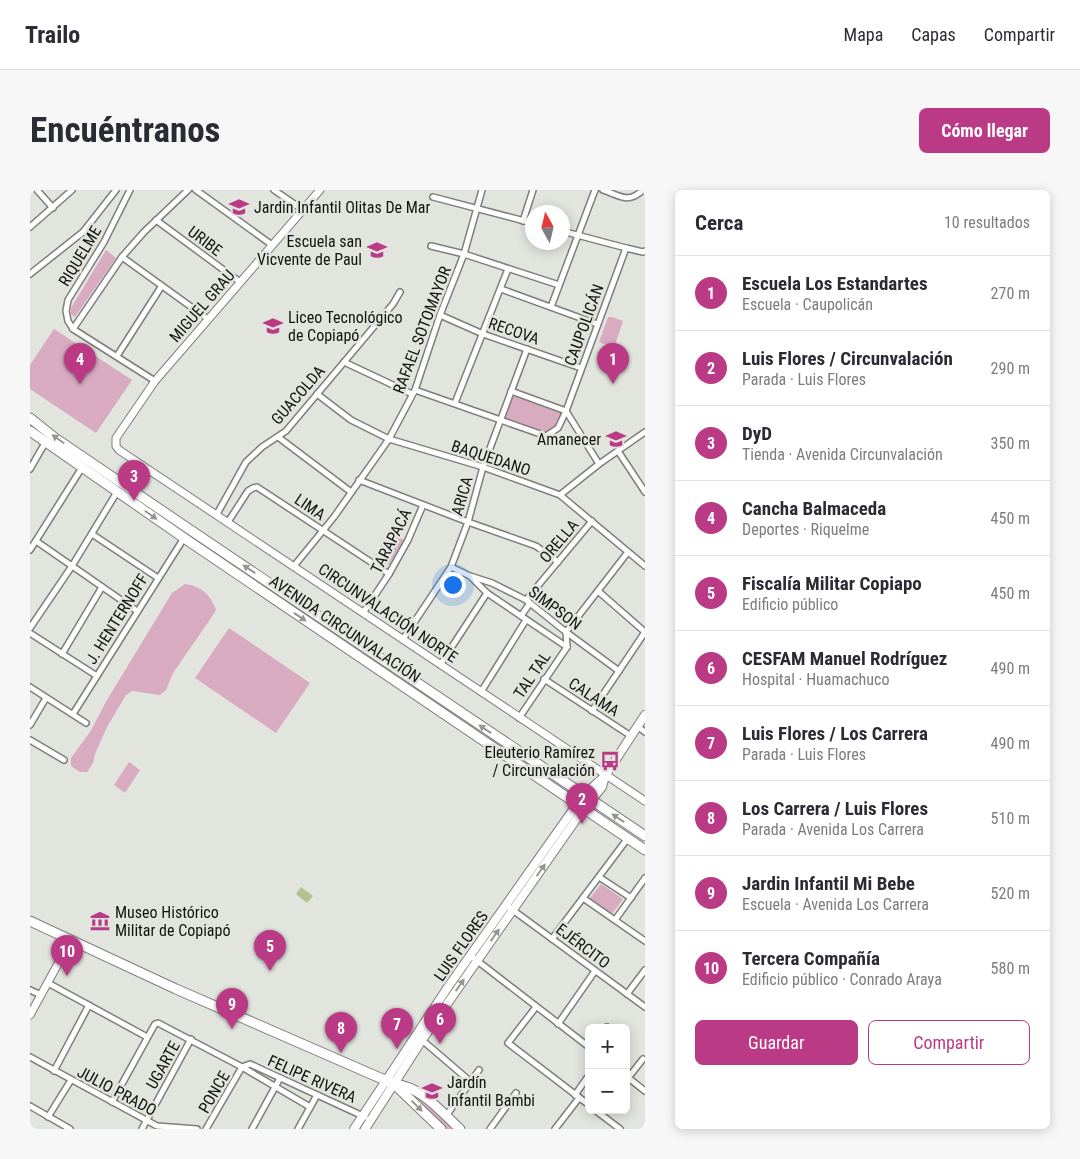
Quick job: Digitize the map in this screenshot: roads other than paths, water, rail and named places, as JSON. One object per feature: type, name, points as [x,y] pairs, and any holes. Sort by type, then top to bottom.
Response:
[{"type":"main road","name":"AVENIDA CIRCUNVALACIÓN","points":[[30,418],[87,459],[645,836]]},
{"type":"main road","name":"AVENIDA CIRCUNVALACIÓN","points":[[30,431],[184,538],[645,850]]},
{"type":"main road","name":"LUIS FLORES","points":[[365,1129],[390,1082],[474,958],[587,798],[602,787],[605,776],[645,714]]},
{"type":"main road","points":[[30,920],[194,997],[390,1082],[405,1085],[423,1095],[460,1129]]},
{"type":"main road","name":"LUIS FLORES","points":[[354,1129],[422,1040],[474,958]]},
{"type":"main road","points":[[390,1082],[441,1129]]},
{"type":"street","points":[[37,190],[53,208]]},
{"type":"street","points":[[30,227],[72,190]]},
{"type":"street","points":[[30,274],[83,232],[116,190]]},
{"type":"street","name":"RIQUELME","points":[[73,329],[68,321],[66,311],[68,300],[104,242],[130,190]]},
{"type":"street","points":[[155,381],[73,329],[122,257],[156,220],[188,190]]},
{"type":"street","points":[[196,190],[272,245]]},
{"type":"street","points":[[274,190],[303,210]]},
{"type":"street","name":"MIGUEL GRAU","points":[[116,446],[116,438],[155,381],[320,190]]},
{"type":"street","name":"RAFAEL SOTOMAYOR","points":[[294,566],[323,530],[389,439],[413,392],[464,254],[482,190]]},
{"type":"street","points":[[433,197],[523,221],[533,190]]},
{"type":"street","points":[[551,307],[595,190]]},
{"type":"street","points":[[603,190],[628,198],[635,198],[643,190]]},
{"type":"street","name":"URIBE","points":[[156,220],[240,282]]},
{"type":"street","points":[[570,233],[626,248],[645,251]]},
{"type":"street","points":[[431,246],[464,254],[559,285]]},
{"type":"street","name":"CAUPOLICÁN","points":[[500,420],[546,436],[558,428],[626,248]]},
{"type":"street","points":[[122,257],[161,287],[208,319]]},
{"type":"street","points":[[455,403],[508,269]]},
{"type":"street","points":[[117,356],[161,287]]},
{"type":"street","points":[[501,289],[597,324]]},
{"type":"street","name":"GUACOLDA","points":[[216,514],[246,462],[262,447],[286,431],[393,304],[400,292]]},
{"type":"street","name":"RECOVA","points":[[440,315],[483,334],[581,368]]},
{"type":"street","name":"ARICA","points":[[403,639],[452,567],[468,522],[483,467],[527,349]]},
{"type":"street","points":[[344,362],[413,392],[455,403],[500,420]]},
{"type":"street","points":[[512,391],[566,411],[599,464]]},
{"type":"street","name":"BAQUEDANO","points":[[317,394],[351,420],[389,439],[483,467],[560,495],[645,565]]},
{"type":"street","points":[[560,495],[599,464],[645,432]]},
{"type":"street","points":[[278,437],[351,492]]},
{"type":"street","points":[[30,469],[45,443]]},
{"type":"street","name":"CIRCUNVALACIÓN NORTE","points":[[116,446],[119,450],[645,802]]},
{"type":"street","points":[[618,451],[645,492]]},
{"type":"street","points":[[30,550],[87,459]]},
{"type":"street","points":[[359,480],[536,546],[558,562]]},
{"type":"street","name":"LIMA","points":[[228,522],[248,491],[258,487],[389,574]]},
{"type":"street","points":[[30,628],[72,566],[117,492]]},
{"type":"street","name":"TARAPACÁ","points":[[363,613],[389,574],[408,540],[423,505]]},
{"type":"street","name":"ORELLA","points":[[521,616],[528,601],[592,521]]},
{"type":"street","points":[[92,534],[158,578]]},
{"type":"street","name":"J. HENTERNOFF","points":[[73,714],[184,538]]},
{"type":"street","points":[[36,541],[137,612]]},
{"type":"street","points":[[567,647],[566,632],[628,552]]},
{"type":"street","name":"SIMPSON","points":[[452,567],[470,576],[492,583],[528,601],[619,671]]},
{"type":"street","name":"SIMPSON","points":[[470,576],[487,593],[567,647]]},
{"type":"street","points":[[62,654],[102,587]]},
{"type":"street","points":[[592,711],[645,632],[598,591]]},
{"type":"street","points":[[440,664],[487,593]]},
{"type":"street","points":[[481,692],[526,620]]},
{"type":"street","points":[[30,633],[97,676]]},
{"type":"street","name":"TAL TAL","points":[[519,718],[567,647]]},
{"type":"street","name":"CALAMA","points":[[544,679],[631,736]]},
{"type":"street","points":[[30,687],[86,722]]},
{"type":"street","points":[[30,725],[46,698]]},
{"type":"street","name":"CALAMA","points":[[637,726],[645,732]]},
{"type":"street","points":[[30,740],[64,760]]},
{"type":"street","points":[[552,939],[628,838]]},
{"type":"street","points":[[599,877],[631,898]]},
{"type":"street","points":[[615,920],[645,878]]},
{"type":"street","points":[[583,898],[645,941]]},
{"type":"street","name":"EJÉRCITO","points":[[510,907],[645,1007]]},
{"type":"street","points":[[30,1015],[71,940]]},
{"type":"street","points":[[474,958],[585,1044]]},
{"type":"street","points":[[627,994],[645,970]]},
{"type":"street","points":[[558,1024],[595,971]]},
{"type":"street","points":[[48,983],[147,1037],[112,1102]]},
{"type":"street","points":[[30,990],[42,995]]},
{"type":"street","points":[[54,1071],[89,1005]]},
{"type":"street","points":[[536,1007],[508,1043],[585,1102]]},
{"type":"street","name":"FELIPE RIVERA","points":[[147,1037],[157,1023],[191,1039],[310,1107]]},
{"type":"street","name":"UGARTE","points":[[142,1129],[191,1039]]},
{"type":"street","points":[[422,1040],[470,1082]]},
{"type":"street","name":"JULIO PRADO","points":[[30,1057],[146,1122],[163,1127],[197,1129]]},
{"type":"street","points":[[630,1074],[643,1059]]},
{"type":"street","name":"FELIPE RIVERA","points":[[242,1067],[250,1064],[371,1120]]},
{"type":"street","name":"PONCE","points":[[206,1129],[242,1067]]},
{"type":"street","points":[[446,1116],[480,1070]]},
{"type":"street","points":[[252,1129],[280,1078]]},
{"type":"street","points":[[630,1079],[645,1091]]},
{"type":"street","points":[[48,1117],[71,1080]]},
{"type":"street","points":[[555,1129],[585,1082]]},
{"type":"street","points":[[490,1129],[516,1093]]},
{"type":"street","points":[[298,1129],[317,1095]]},
{"type":"street","points":[[30,1106],[70,1129]]},
{"type":"street","points":[[601,1114],[620,1129]]},
{"type":"place","name":"Jardin Infantil Olitas De Mar","points":[[239,207]]},
{"type":"place","name":"Escuela san Vicvente de Paul","points":[[377,250]]},
{"type":"place","name":"Liceo Tecnológico de Copiapó","points":[[273,326]]},
{"type":"place","name":"Cancha Balmaceda","points":[[80,384]]},
{"type":"place","name":"Escuela Los Estandartes","points":[[613,384]]},
{"type":"place","name":"Amanecer","points":[[616,439]]},
{"type":"place","name":"DyD","points":[[134,501]]},
{"type":"place","name":"Eleuterio Ramírez / Circunvalación","points":[[610,761]]},
{"type":"place","name":"Luis Flores / Circunvalación","points":[[582,824]]},
{"type":"place","name":"Museo Histórico Militar de Copiapó","points":[[100,921]]},
{"type":"place","name":"Fiscalía Militar Copiapo","points":[[270,971]]},
{"type":"place","name":"Tercera Compañía","points":[[67,976]]},
{"type":"place","name":"Jardin Infantil Mi Bebe","points":[[232,1029]]},
{"type":"place","name":"CESFAM Manuel Rodríguez","points":[[440,1044]]},
{"type":"place","name":"Luis Flores / Los Carrera","points":[[397,1049]]},
{"type":"place","name":"Los Carrera / Luis Flores","points":[[341,1053]]},
{"type":"place","name":"Jardín Infantil Bambi","points":[[432,1091]]}]
